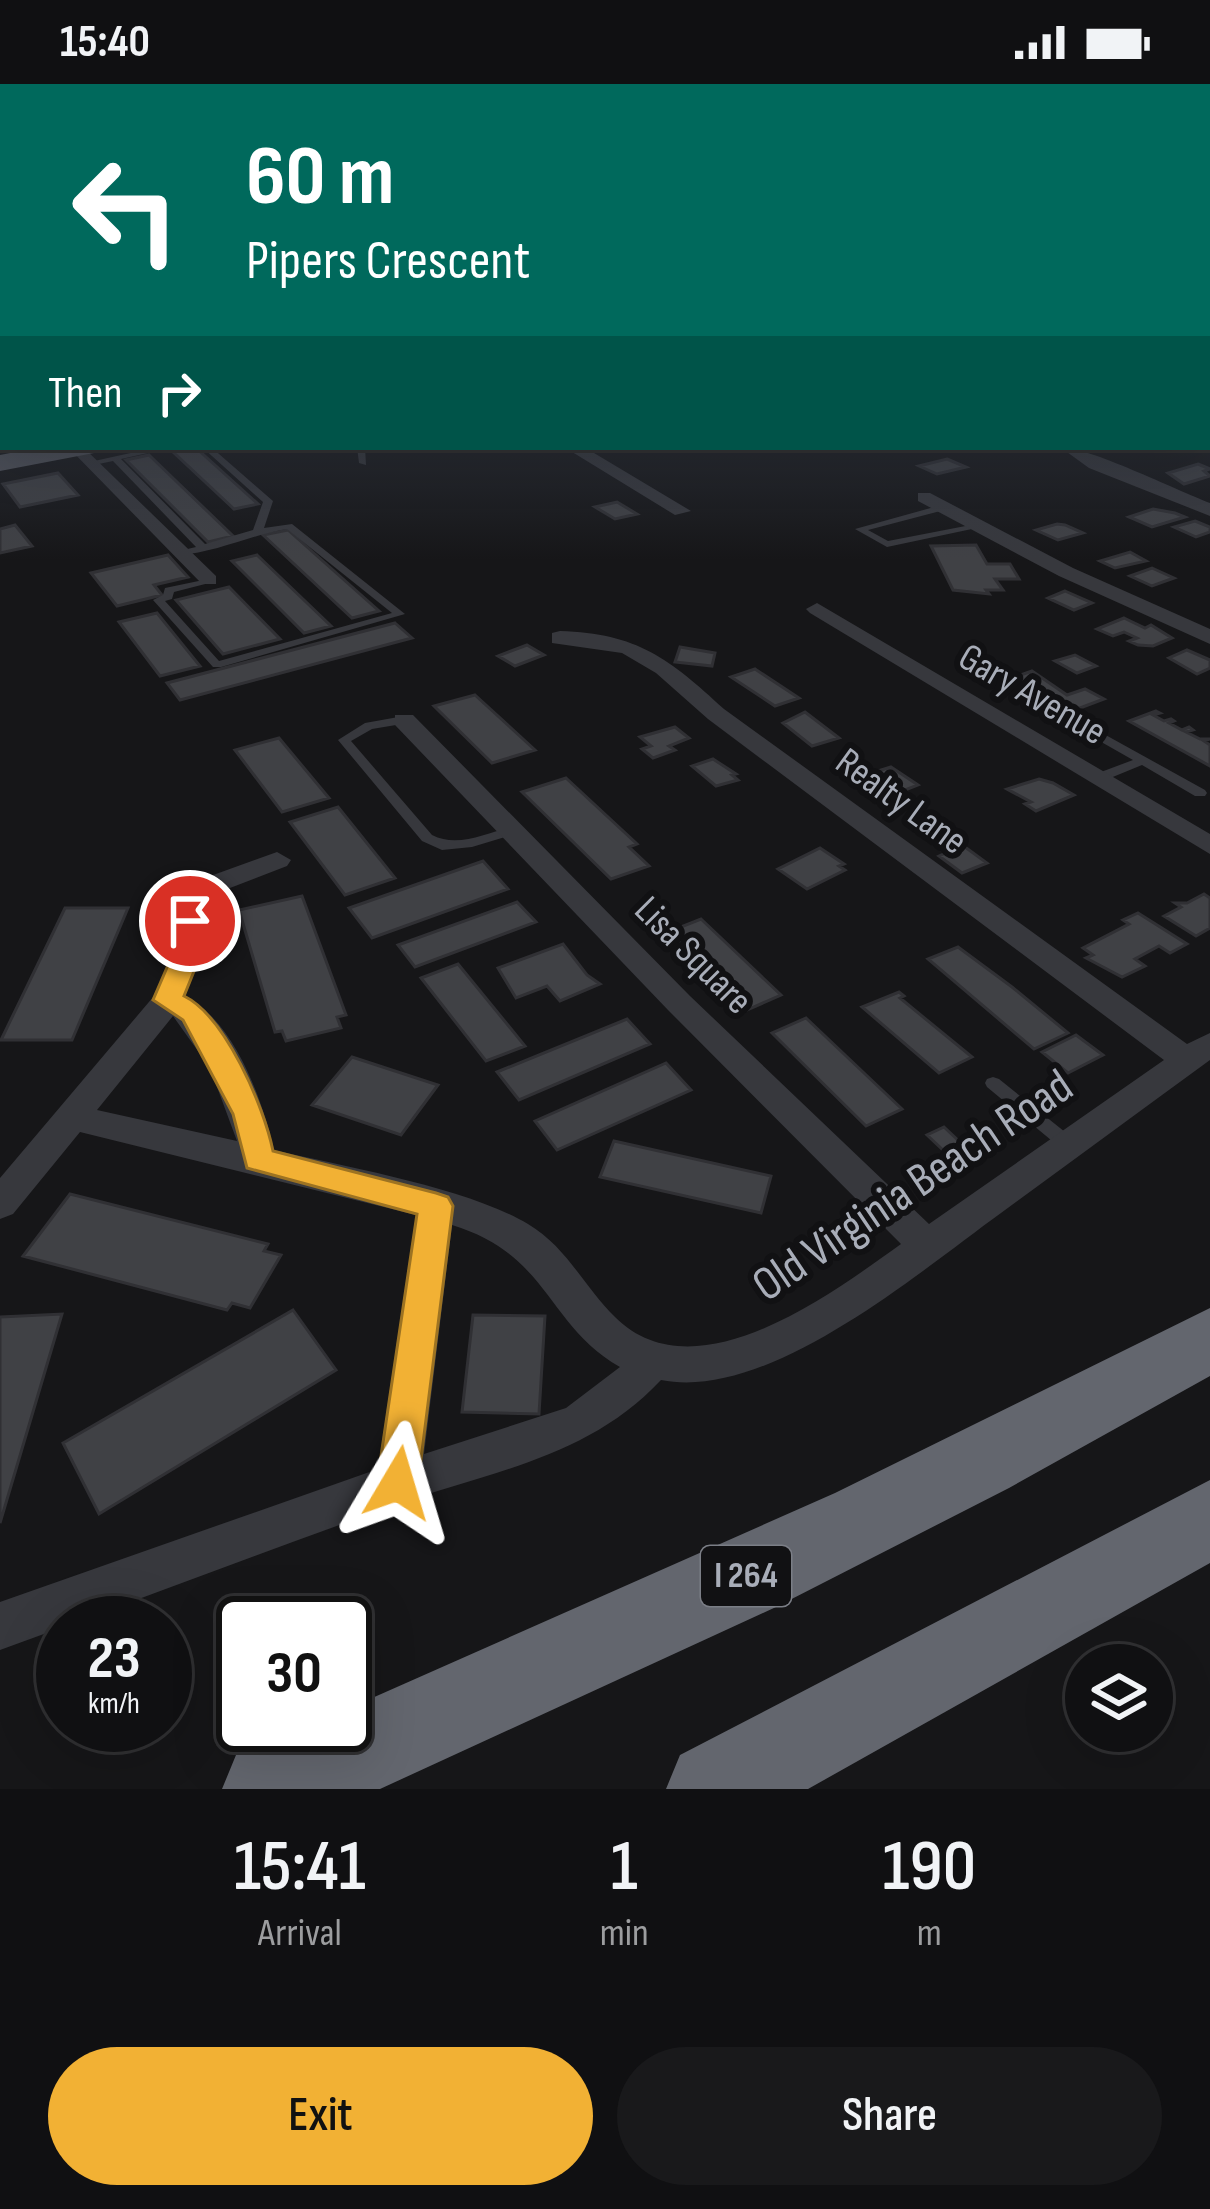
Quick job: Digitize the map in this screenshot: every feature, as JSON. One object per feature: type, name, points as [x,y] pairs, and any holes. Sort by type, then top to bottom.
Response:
[{"type":"highway","name":"I 264","points":[[270,1789],[504,1689],[865,1520],[1210,1339]]},
{"type":"highway","points":[[714,1789],[1210,1519]]},
{"type":"main road","points":[[0,463],[83,453]]},
{"type":"street","points":[[577,450],[682,511]]},
{"type":"street","points":[[1073,450],[1095,464],[1210,510]]},
{"type":"street","points":[[83,453],[209,580]]},
{"type":"street","points":[[924,496],[1066,572],[1210,637]]},
{"type":"street","name":"Gary Avenue","points":[[817,609],[1210,846]]},
{"type":"street","name":"Realty Lane","points":[[560,638],[620,642],[655,658],[716,714],[1198,1052]]},
{"type":"street","name":"Lisa Square","points":[[404,721],[927,1246]]},
{"type":"street","points":[[0,1204],[168,1000],[189,949],[190,893],[277,860]]},
{"type":"street","points":[[168,1000],[194,1013],[249,1114],[259,1160]]},
{"type":"street","name":"Old Virginia Beach Road","points":[[652,1361],[697,1364],[757,1349],[802,1329],[927,1246],[1198,1052]]},
{"type":"street","points":[[0,1626],[581,1422],[618,1397],[652,1361],[598,1330],[549,1263],[523,1239],[491,1222],[259,1160],[72,1117]]},
{"type":"street","points":[[398,1483],[436,1206]]},
{"type":"lane","points":[[83,453],[115,458],[156,450]]},
{"type":"lane","points":[[209,450],[268,502],[258,530]]},
{"type":"lane","points":[[362,450],[363,463]]},
{"type":"lane","points":[[115,458],[204,548]]},
{"type":"lane","points":[[945,507],[860,529],[887,544],[981,526]]},
{"type":"lane","points":[[182,554],[242,540],[258,530],[290,526],[400,614],[217,665],[158,600],[168,596],[169,590],[209,580]]},
{"type":"lane","points":[[404,721],[370,726],[344,740],[427,838],[451,847],[510,831]]},
{"type":"lane","points":[[1094,732],[1200,793]]},
{"type":"lane","points":[[1097,778],[1142,760]]},
{"type":"lane","points":[[993,1083],[1069,1145]]},
{"type":"building","points":[[198,450],[258,504],[234,509],[172,451]]},
{"type":"building","points":[[149,455],[233,536],[208,542],[126,460]]},
{"type":"building","points":[[947,459],[966,467],[937,474],[919,466]]},
{"type":"building","points":[[1198,464],[1210,469],[1204,471],[1210,476],[1184,484],[1168,473]]},
{"type":"building","points":[[58,473],[78,495],[20,507],[3,484]]},
{"type":"building","points":[[617,502],[637,514],[615,519],[595,507]]},
{"type":"building","points":[[1153,509],[1185,517],[1152,527],[1129,517]]},
{"type":"building","points":[[1195,521],[1210,527],[1210,532],[1196,537],[1174,527]]},
{"type":"building","points":[[1057,524],[1083,533],[1058,540],[1036,530]]},
{"type":"building","points":[[15,525],[32,546],[0,553],[0,529]]},
{"type":"building","points":[[288,530],[379,611],[352,618],[263,535]]},
{"type":"building","points":[[976,545],[987,564],[1010,564],[1019,579],[995,579],[1003,590],[986,590],[989,594],[953,590],[931,546]]},
{"type":"building","points":[[1130,552],[1146,561],[1115,568],[1100,561]]},
{"type":"building","points":[[168,555],[188,577],[154,585],[162,595],[117,606],[91,573]]},
{"type":"building","points":[[257,555],[331,626],[304,633],[232,561]]},
{"type":"building","points":[[1152,568],[1174,578],[1152,586],[1130,576]]},
{"type":"building","points":[[229,587],[280,639],[223,654],[176,600]]},
{"type":"building","points":[[1065,591],[1092,603],[1074,610],[1048,598]]},
{"type":"building","points":[[157,613],[200,666],[160,676],[119,622]]},
{"type":"building","points":[[1124,618],[1145,628],[1151,625],[1172,638],[1153,646],[1138,645],[1129,641],[1137,638],[1124,632],[1113,636],[1097,629]]},
{"type":"building","points":[[395,623],[412,638],[180,700],[167,683]]},
{"type":"building","points":[[527,645],[544,655],[515,666],[498,656]]},
{"type":"building","points":[[680,647],[715,653],[712,666],[675,662]]},
{"type":"building","points":[[1187,650],[1210,660],[1210,668],[1197,674],[1169,658]]},
{"type":"building","points":[[1075,655],[1096,666],[1077,673],[1055,661]]},
{"type":"building","points":[[755,669],[799,698],[775,706],[731,677]]},
{"type":"building","points":[[1032,671],[1067,695],[1085,689],[1104,699],[1064,714],[1004,681]]},
{"type":"building","points":[[475,695],[535,750],[492,763],[434,706]]},
{"type":"building","points":[[805,712],[839,738],[812,746],[783,723]]},
{"type":"building","points":[[1160,713],[1153,715],[1164,721],[1171,719],[1169,723],[1182,730],[1189,727],[1193,730],[1186,732],[1210,739],[1204,741],[1210,745],[1210,766],[1129,721]]},
{"type":"building","points":[[675,727],[689,738],[669,746],[675,750],[653,758],[642,749],[651,746],[640,737]]},
{"type":"building","points":[[279,738],[329,798],[282,812],[235,750]]},
{"type":"building","points":[[713,759],[738,780],[716,786],[692,766]]},
{"type":"building","points":[[891,767],[918,785],[895,794],[868,774]]},
{"type":"building","points":[[566,778],[637,844],[629,847],[649,866],[611,879],[522,792]]},
{"type":"building","points":[[1039,779],[1074,795],[1036,811],[1025,804],[1031,802],[1007,789]]},
{"type":"building","points":[[338,807],[395,878],[345,895],[290,822]]},
{"type":"building","points":[[954,839],[987,863],[962,873],[939,856],[950,851],[940,844]]},
{"type":"building","points":[[820,848],[844,864],[839,866],[845,870],[807,889],[778,869]]},
{"type":"building","points":[[483,861],[508,889],[372,938],[349,908]]},
{"type":"building","points":[[1204,894],[1210,898],[1210,928],[1196,936],[1164,916],[1181,907],[1175,903]]},
{"type":"building","points":[[302,896],[346,1015],[337,1017],[341,1028],[286,1041],[282,1031],[275,1032],[239,910]]},
{"type":"building","points":[[517,902],[536,922],[415,967],[398,945]]},
{"type":"building","points":[[65,908],[128,908],[72,1040],[1,1040]]},
{"type":"building","points":[[1138,913],[1187,944],[1170,953],[1159,946],[1135,959],[1145,966],[1122,977],[1086,958],[1093,955],[1083,948],[1129,924],[1123,920]]},
{"type":"building","points":[[701,919],[781,995],[747,1010],[668,932]]},
{"type":"building","points":[[563,944],[600,984],[560,1001],[547,986],[516,998],[498,968]]},
{"type":"building","points":[[958,947],[1068,1033],[1034,1049],[928,959]]},
{"type":"building","points":[[458,964],[525,1046],[486,1061],[421,978]]},
{"type":"building","points":[[899,992],[904,996],[900,998],[972,1057],[939,1073],[862,1007]]},
{"type":"building","points":[[806,1018],[902,1109],[866,1126],[772,1033]]},
{"type":"building","points":[[627,1019],[650,1044],[519,1100],[497,1072]]},
{"type":"building","points":[[1076,1035],[1103,1055],[1068,1073],[1042,1052]]},
{"type":"building","points":[[352,1057],[438,1085],[401,1135],[312,1105]]},
{"type":"building","points":[[666,1063],[691,1090],[557,1150],[535,1121]]},
{"type":"building","points":[[944,1127],[961,1143],[944,1151],[927,1135]]},
{"type":"building","points":[[614,1141],[771,1176],[761,1213],[600,1177]]},
{"type":"building","points":[[70,1194],[268,1244],[264,1251],[281,1255],[250,1308],[232,1303],[227,1310],[23,1256]]},
{"type":"building","points":[[293,1310],[336,1370],[99,1514],[63,1443]]},
{"type":"building","points":[[62,1314],[0,1523],[0,1317]]},
{"type":"building","points":[[473,1315],[545,1316],[539,1414],[462,1412]]},
{"type":"route","points":[[190,921],[189,949],[168,1000],[194,1013],[249,1114],[259,1160],[436,1206],[398,1483]]}]
